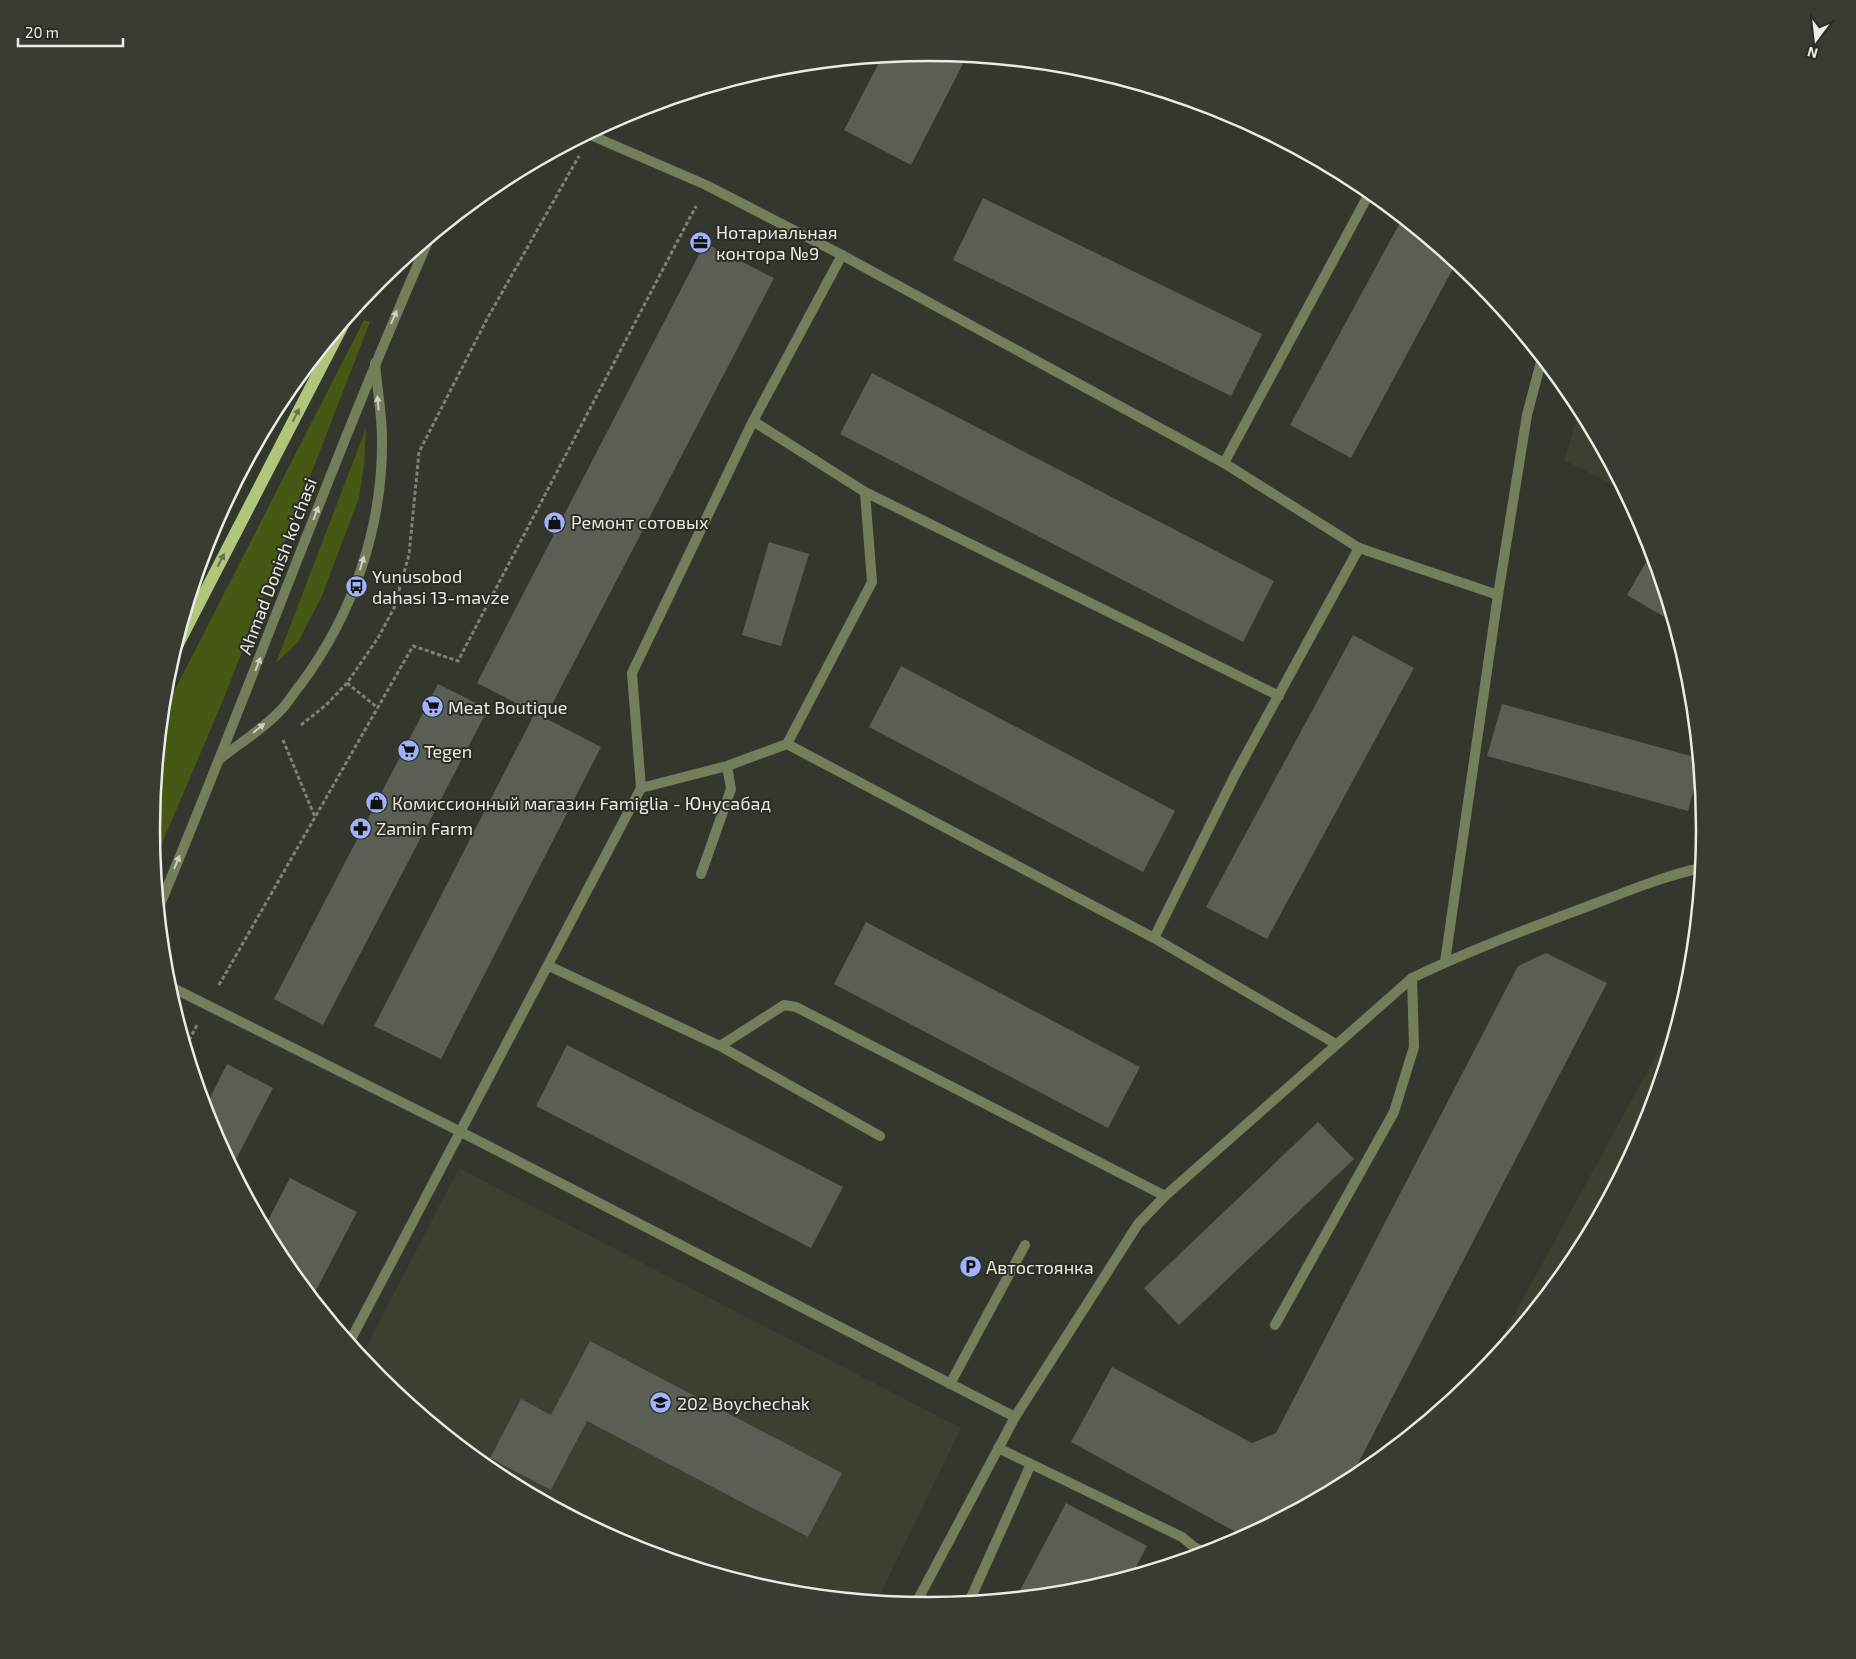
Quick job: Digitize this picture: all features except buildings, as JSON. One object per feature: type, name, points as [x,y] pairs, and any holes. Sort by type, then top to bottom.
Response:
[{"type":"main road","points":[[189,621],[333,345]]},
{"type":"street","points":[[595,137],[706,185],[842,255],[1224,463],[1359,548],[1498,596]]},
{"type":"street","points":[[1224,463],[1366,199]]},
{"type":"street","name":"Ahmad Donish ko'chasi","points":[[163,898],[221,758],[375,362],[425,249]]},
{"type":"street","points":[[352,1338],[641,788],[632,673],[753,421],[842,255]]},
{"type":"street","points":[[221,758],[280,711],[316,663],[339,625],[356,586],[371,534],[380,486],[382,438],[375,362]]},
{"type":"street","points":[[1445,962],[1498,596],[1527,415],[1540,366]]},
{"type":"street","points":[[753,421],[865,492],[1279,696]]},
{"type":"street","points":[[641,788],[726,766],[787,744],[872,582],[865,492]]},
{"type":"street","points":[[1154,938],[1236,773],[1359,548]]},
{"type":"street","points":[[787,744],[1154,938],[1336,1044]]},
{"type":"street","points":[[700,874],[731,789],[726,766]]},
{"type":"street","points":[[919,1598],[1014,1417],[1138,1224],[1165,1196],[1412,978],[1445,962],[1660,879],[1695,870]]},
{"type":"street","points":[[549,966],[720,1046],[880,1136]]},
{"type":"street","points":[[1275,1325],[1394,1112],[1414,1047],[1412,978]]},
{"type":"street","points":[[177,990],[459,1131],[1014,1417]]},
{"type":"street","points":[[720,1046],[784,1005],[796,1007],[1165,1196]]},
{"type":"street","points":[[950,1384],[1025,1245]]},
{"type":"street","points":[[998,1448],[1182,1537],[1193,1550]]},
{"type":"street","points":[[973,1596],[1031,1464]]},
{"type":"path","points":[[295,730],[326,705],[347,683],[378,638],[394,608],[404,580],[409,554],[419,452],[487,319],[587,141]]},
{"type":"path","points":[[208,1004],[413,646],[458,661],[706,185]]},
{"type":"path","points":[[347,683],[378,708]]},
{"type":"path","points":[[289,735],[283,740],[315,818]]},
{"type":"shaded area","points":[[1577,419],[1615,486],[1564,460]]},
{"type":"shaded area","points":[[1669,1032],[1638,1123],[1617,1169],[1593,1214],[1567,1256],[1537,1297],[1498,1344]]},
{"type":"shaded area","name":"202 Boychechak","points":[[459,1168],[961,1428],[879,1596],[828,1591],[778,1583],[729,1572],[681,1557],[588,1519],[544,1495],[460,1439],[421,1407],[364,1351]]},
{"type":"green space","points":[[364,320],[370,322],[224,698],[160,847],[161,779],[166,729],[172,695]]},
{"type":"green space","points":[[366,428],[364,465],[359,498],[321,598],[298,642],[276,663]]},
{"type":"place","name":"Нотариальная контора №9","points":[[700,242]]},
{"type":"place","name":"Ремонт сотовых","points":[[555,522]]},
{"type":"place","name":"Yunusobod dahasi 13-mavze","points":[[356,586]]},
{"type":"place","name":"Meat Boutique","points":[[432,707]]},
{"type":"place","name":"Tegen","points":[[408,751]]},
{"type":"place","name":"Комиссионный магазин Famiglia - Юнусабад","points":[[376,803]]},
{"type":"place","name":"Zamin Farm","points":[[360,828]]},
{"type":"place","name":"Автостоянка","points":[[970,1267]]},
{"type":"place","name":"202 Boychechak","points":[[661,1403]]}]
